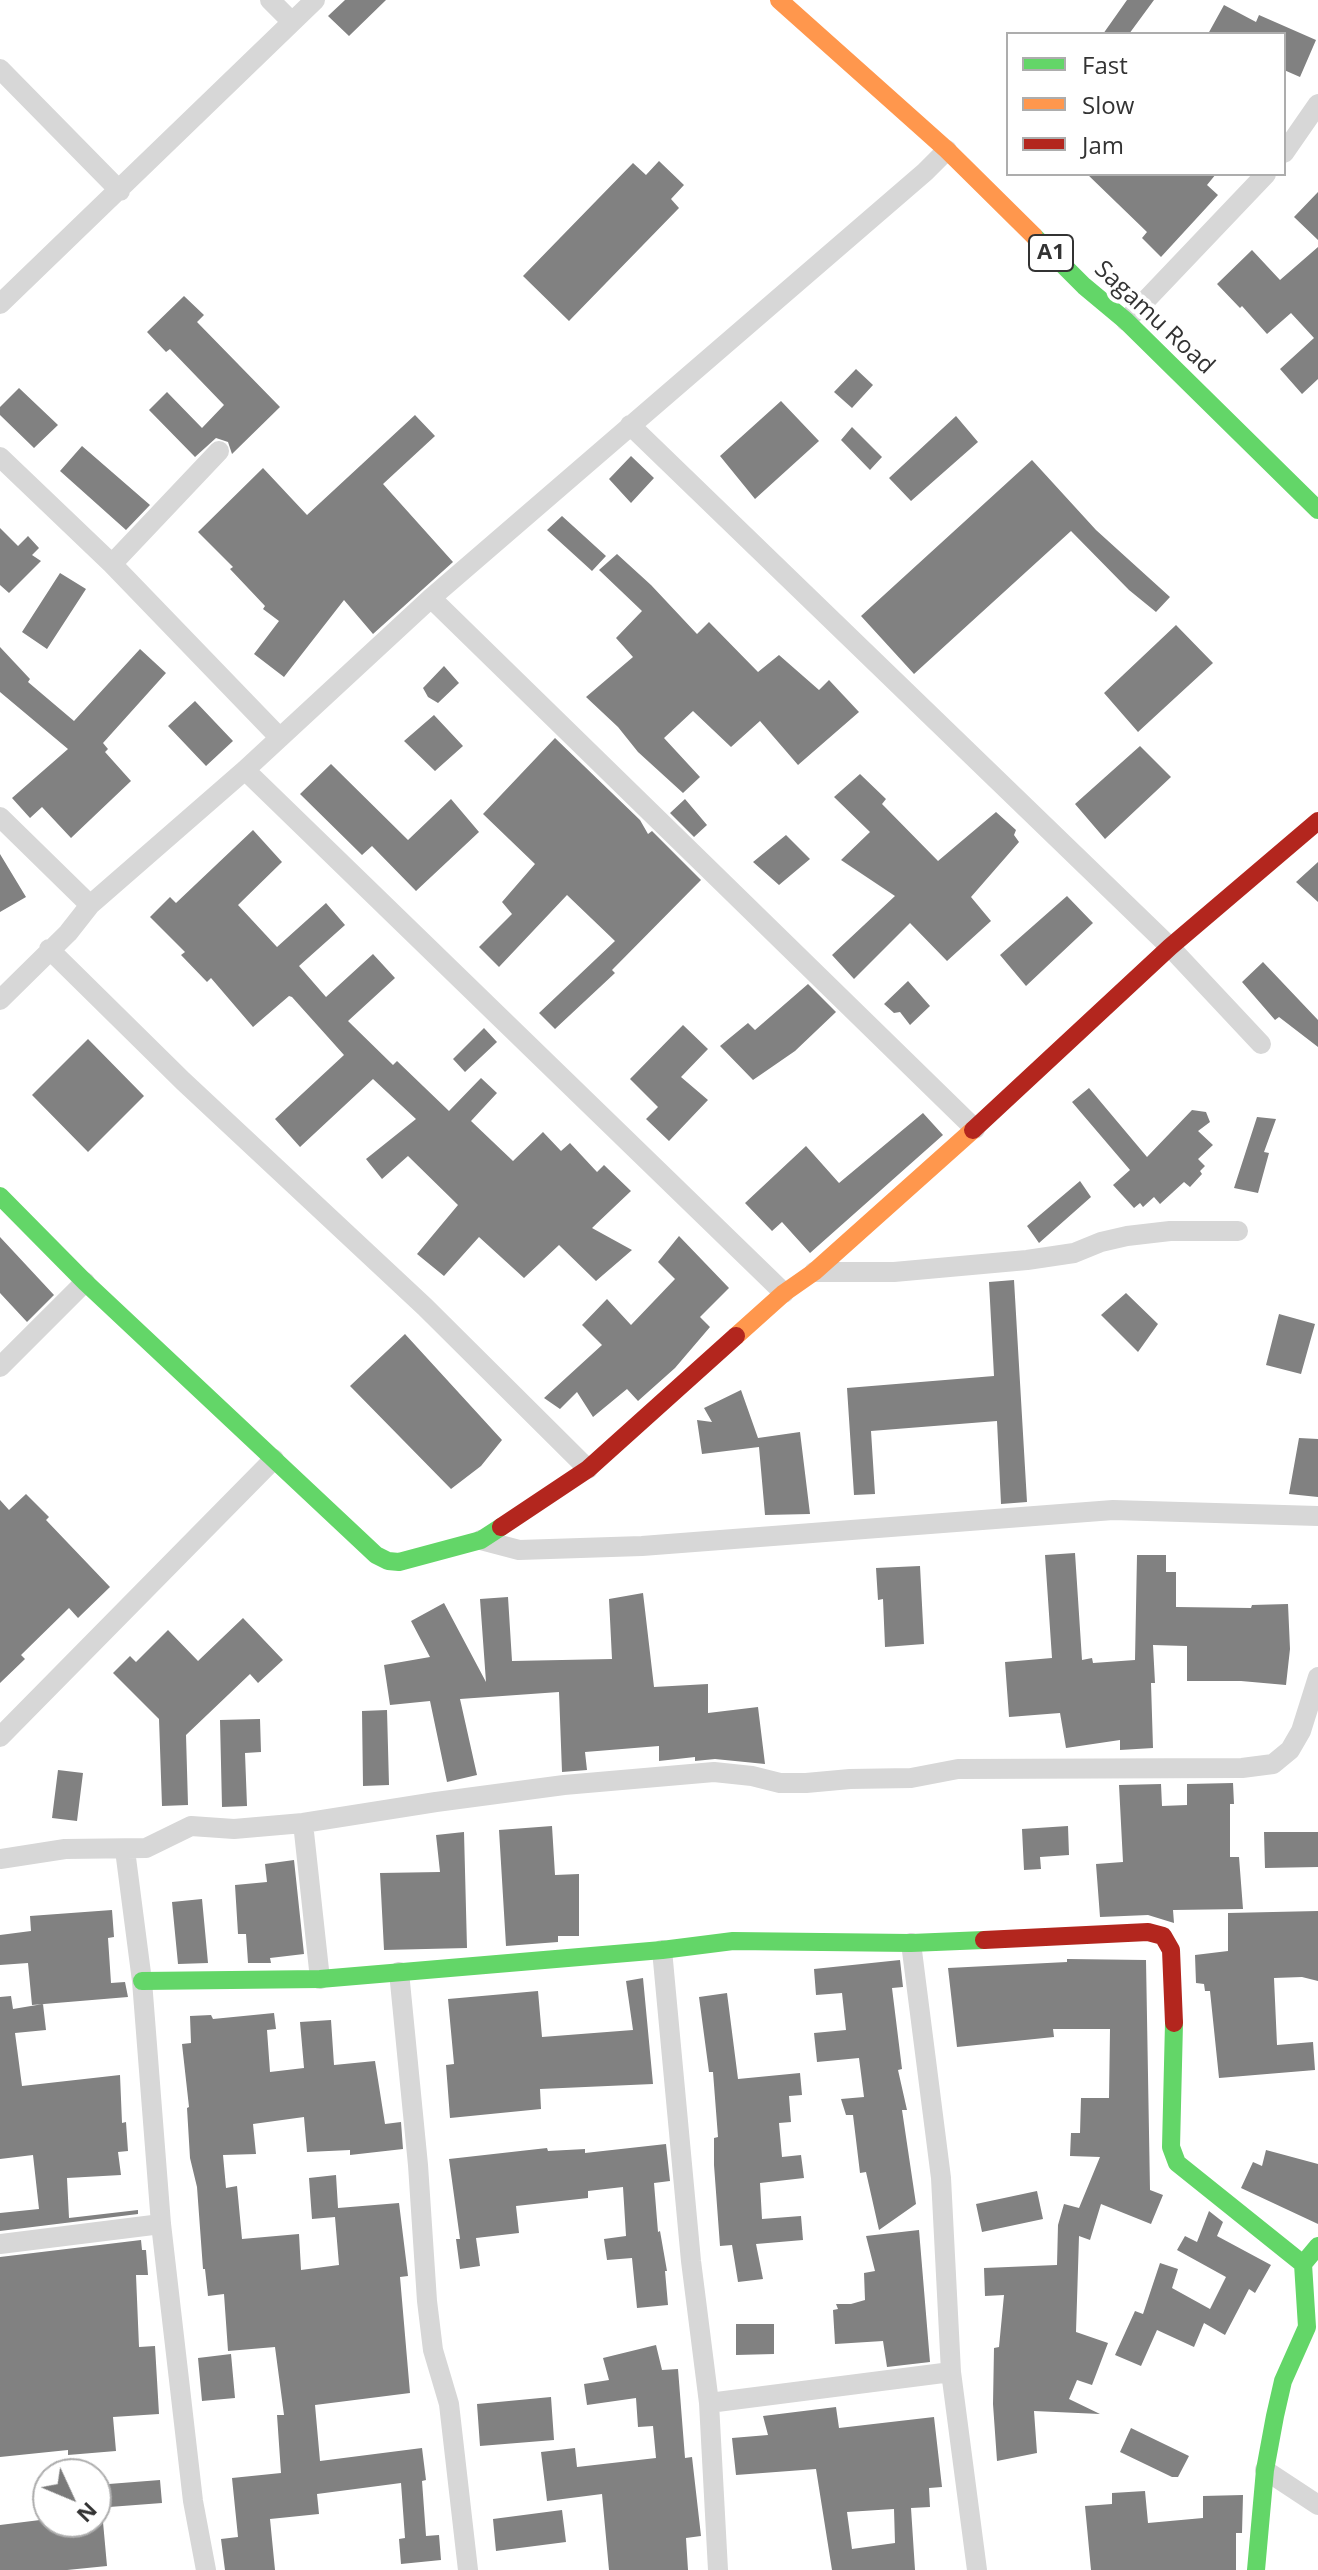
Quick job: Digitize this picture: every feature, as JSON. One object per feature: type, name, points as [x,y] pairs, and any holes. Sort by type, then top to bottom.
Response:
[{"type":"main road","name":"Sagamu Road","points":[[779,0],[947,150],[1318,510]]},
{"type":"main road","points":[[0,1196],[85,1282],[376,1555],[399,1562],[481,1540],[588,1469],[784,1293],[814,1272],[975,1129],[1170,947],[1318,821]]},
{"type":"main road","points":[[142,1981],[320,1979],[662,1950],[733,1941],[911,1943],[1148,1932],[1163,1936],[1171,1950],[1171,2147],[1177,2163],[1303,2264]]},
{"type":"main road","points":[[1256,2570],[1265,2470],[1283,2381],[1307,2327],[1303,2264],[1318,2246]]},
{"type":"street","points":[[270,0],[291,21]]},
{"type":"street","points":[[0,304],[315,0]]},
{"type":"street","points":[[0,69],[120,191]]},
{"type":"street","points":[[1286,150],[1318,104]]},
{"type":"street","points":[[0,1000],[68,933],[90,905],[245,770],[431,598],[947,150]]},
{"type":"street","points":[[1126,321],[1264,176]]},
{"type":"street","points":[[630,425],[1170,947],[1261,1044]]},
{"type":"street","points":[[112,564],[219,451]]},
{"type":"street","points":[[0,457],[112,564],[279,737]]},
{"type":"street","points":[[431,598],[975,1129]]},
{"type":"street","points":[[245,770],[784,1293]]},
{"type":"street","points":[[0,817],[90,905]]},
{"type":"street","points":[[49,949],[183,1081],[425,1307],[588,1469]]},
{"type":"street","points":[[814,1272],[894,1272],[1027,1260],[1074,1253],[1127,1236],[1170,1231],[1238,1231]]},
{"type":"street","points":[[0,1367],[85,1282]]},
{"type":"street","points":[[0,1737],[274,1459]]},
{"type":"street","points":[[481,1540],[519,1550],[642,1546],[1113,1510],[1318,1516]]},
{"type":"street","points":[[0,1859],[65,1849],[146,1848],[191,1826],[234,1829],[303,1823],[564,1785],[714,1772],[780,1783],[806,1783],[911,1778],[958,1769],[1242,1768],[1273,1764],[1290,1750],[1301,1731],[1318,1677]]},
{"type":"street","points":[[303,1823],[320,1979]]},
{"type":"street","points":[[125,1850],[142,1981],[161,2224],[193,2501],[206,2570]]},
{"type":"street","points":[[911,1943],[941,2178],[951,2372],[977,2570]]},
{"type":"street","points":[[662,1950],[691,2261],[709,2403],[718,2570]]},
{"type":"street","points":[[399,1972],[418,2165],[427,2301],[433,2350],[449,2404],[468,2570]]},
{"type":"street","points":[[0,2244],[161,2224]]},
{"type":"street","points":[[709,2403],[951,2372]]},
{"type":"street","points":[[1265,2470],[1318,2505]]},
{"type":"building","points":[[345,0],[386,0],[349,36],[328,16]]},
{"type":"building","points":[[1127,0],[1154,0],[1130,32],[1104,32]]},
{"type":"building","points":[[1224,5],[1256,22],[1259,15],[1316,40],[1300,77],[1286,71],[1286,32],[1209,32]]},
{"type":"building","points":[[659,161],[684,185],[671,199],[679,208],[569,321],[523,276],[633,163],[646,175]]},
{"type":"building","points":[[1089,176],[1214,176],[1207,185],[1218,195],[1161,257],[1142,238],[1147,232]]},
{"type":"building","points":[[1318,192],[1318,240],[1294,217]]},
{"type":"building","points":[[1318,247],[1318,379],[1302,394],[1280,369],[1314,338],[1291,313],[1267,334],[1217,284],[1252,250],[1280,280]]},
{"type":"building","points":[[184,296],[204,315],[197,322],[280,407],[232,454],[228,442],[216,438],[195,457],[149,410],[167,392],[202,428],[224,405],[170,349],[166,352],[147,332]]},
{"type":"building","points":[[856,369],[873,385],[852,408],[834,392]]},
{"type":"building","points":[[19,388],[58,425],[34,448],[0,415],[0,407]]},
{"type":"building","points":[[781,401],[819,441],[755,499],[720,456]]},
{"type":"building","points":[[415,415],[435,436],[383,484],[453,562],[373,634],[344,600],[284,677],[254,654],[279,621],[263,609],[265,606],[230,569],[233,567],[198,532],[263,468],[307,515]]},
{"type":"building","points":[[956,416],[978,442],[911,501],[889,478]]},
{"type":"building","points":[[852,427],[882,457],[870,470],[841,440]]},
{"type":"building","points":[[82,446],[150,505],[126,530],[60,471]]},
{"type":"building","points":[[631,456],[654,478],[631,503],[609,479]]},
{"type":"building","points":[[1032,460],[1096,530],[1170,597],[1156,612],[1129,590],[1071,531],[914,674],[861,616]]},
{"type":"building","points":[[562,516],[606,556],[592,571],[547,530]]},
{"type":"building","points":[[0,528],[18,546],[28,536],[39,548],[32,555],[41,561],[9,593],[0,585]]},
{"type":"building","points":[[617,554],[697,634],[709,622],[758,672],[779,655],[819,690],[829,680],[859,712],[798,765],[760,721],[731,747],[693,711],[664,738],[700,777],[683,793],[638,752],[618,727],[586,697],[633,657],[616,638],[642,611],[599,570]]},
{"type":"building","points":[[60,573],[86,589],[47,649],[22,632]]},
{"type":"building","points":[[1176,625],[1213,663],[1138,732],[1104,693]]},
{"type":"building","points":[[0,647],[30,679],[28,682],[74,721],[140,649],[166,673],[103,743],[108,749],[105,752],[131,781],[71,838],[42,807],[30,818],[12,798],[68,749],[0,692]]},
{"type":"building","points":[[444,666],[459,683],[438,703],[428,697],[423,688]]},
{"type":"building","points":[[195,701],[233,741],[206,766],[168,726]]},
{"type":"building","points":[[434,715],[463,746],[435,771],[404,741]]},
{"type":"building","points":[[555,738],[640,820],[648,834],[652,831],[701,880],[612,970],[615,973],[555,1029],[539,1013],[615,941],[567,895],[499,967],[479,947],[512,914],[502,902],[535,864],[483,814]]},
{"type":"building","points":[[1140,746],[1171,777],[1105,839],[1075,804]]},
{"type":"building","points":[[331,764],[408,840],[451,799],[479,832],[416,891],[372,846],[362,855],[300,794]]},
{"type":"building","points":[[860,774],[886,799],[882,804],[938,861],[996,812],[1016,830],[1014,835],[1019,842],[971,897],[991,921],[947,961],[910,923],[854,979],[832,955],[895,896],[841,860],[870,832],[834,797]]},
{"type":"building","points":[[685,799],[707,825],[694,837],[670,813]]},
{"type":"building","points":[[253,830],[282,862],[238,905],[277,947],[326,903],[345,925],[299,966],[326,997],[373,954],[395,978],[348,1021],[393,1065],[397,1061],[449,1111],[481,1078],[497,1093],[471,1121],[513,1161],[543,1132],[561,1151],[570,1143],[597,1172],[604,1165],[631,1191],[592,1228],[632,1250],[596,1281],[559,1245],[524,1278],[479,1237],[444,1276],[417,1254],[458,1205],[408,1156],[382,1179],[366,1159],[416,1119],[373,1079],[300,1147],[275,1119],[344,1055],[289,996],[253,1027],[211,978],[207,982],[181,955],[185,952],[150,917],[170,897],[176,903]]},
{"type":"building","points":[[786,835],[810,859],[779,885],[753,862]]},
{"type":"building","points":[[0,854],[26,897],[0,912]]},
{"type":"building","points":[[1318,862],[1318,902],[1296,882]]},
{"type":"building","points":[[1067,896],[1093,923],[1026,986],[1000,955]]},
{"type":"building","points":[[1263,962],[1318,1020],[1318,1047],[1279,1017],[1275,1020],[1242,982]]},
{"type":"building","points":[[908,981],[930,1006],[910,1025],[900,1012],[894,1013],[884,1004]]},
{"type":"building","points":[[808,984],[836,1012],[795,1051],[753,1080],[720,1046],[748,1023],[755,1030]]},
{"type":"building","points":[[683,1025],[708,1049],[681,1077],[708,1100],[669,1141],[646,1119],[658,1107],[630,1079]]},
{"type":"building","points":[[484,1028],[497,1042],[465,1072],[453,1059]]},
{"type":"building","points":[[88,1039],[144,1096],[88,1152],[32,1095]]},
{"type":"building","points":[[1089,1088],[1147,1157],[1192,1110],[1206,1112],[1210,1122],[1198,1131],[1213,1145],[1198,1159],[1205,1166],[1200,1171],[1202,1174],[1190,1187],[1184,1182],[1160,1204],[1154,1197],[1143,1207],[1140,1203],[1134,1208],[1113,1185],[1130,1170],[1072,1102]]},
{"type":"building","points":[[923,1113],[943,1135],[810,1253],[782,1222],[772,1231],[745,1203],[806,1146],[839,1183]]},
{"type":"building","points":[[1257,1117],[1276,1119],[1264,1152],[1269,1153],[1258,1193],[1234,1188]]},
{"type":"building","points":[[1080,1181],[1091,1197],[1039,1243],[1027,1226]]},
{"type":"building","points":[[679,1236],[729,1288],[700,1317],[710,1327],[675,1368],[638,1401],[627,1389],[593,1417],[577,1392],[560,1409],[544,1398],[602,1345],[582,1325],[607,1299],[631,1325],[675,1279],[658,1262]]},
{"type":"building","points":[[0,1237],[54,1295],[27,1322],[0,1293]]},
{"type":"building","points":[[1014,1280],[1027,1502],[1001,1504],[997,1421],[871,1431],[875,1494],[854,1495],[847,1388],[994,1376],[989,1282]]},
{"type":"building","points":[[1126,1293],[1158,1324],[1138,1352],[1101,1315]]},
{"type":"building","points":[[1279,1314],[1315,1324],[1301,1374],[1266,1365]]},
{"type":"building","points":[[405,1334],[502,1440],[481,1466],[451,1489],[350,1386]]},
{"type":"building","points":[[741,1390],[758,1438],[800,1432],[810,1514],[765,1515],[759,1447],[702,1454],[697,1420],[712,1422],[704,1408]]},
{"type":"building","points":[[1299,1438],[1318,1439],[1318,1497],[1289,1494]]},
{"type":"building","points":[[26,1494],[49,1517],[46,1520],[110,1587],[78,1618],[69,1608],[21,1655],[25,1659],[0,1683],[0,1500],[9,1510]]},
{"type":"building","points":[[1075,1553],[1082,1660],[1092,1658],[1093,1663],[1135,1660],[1137,1555],[1166,1555],[1166,1572],[1176,1572],[1176,1607],[1251,1608],[1252,1605],[1288,1604],[1290,1649],[1286,1685],[1187,1681],[1187,1646],[1153,1645],[1153,1748],[1120,1750],[1120,1740],[1066,1748],[1060,1713],[1009,1717],[1005,1662],[1052,1658],[1045,1555]]},
{"type":"building","points":[[920,1566],[924,1644],[885,1647],[883,1599],[878,1600],[876,1568]]},
{"type":"building","points":[[643,1593],[654,1687],[708,1684],[708,1713],[758,1707],[765,1764],[715,1759],[695,1761],[695,1757],[659,1761],[659,1746],[585,1752],[587,1770],[562,1772],[559,1692],[460,1699],[477,1775],[447,1782],[430,1701],[390,1705],[384,1665],[430,1657],[411,1621],[444,1603],[486,1682],[480,1599],[508,1597],[512,1661],[612,1659],[609,1599]]},
{"type":"building","points":[[243,1618],[283,1660],[258,1683],[250,1674],[186,1735],[188,1805],[162,1806],[159,1719],[113,1673],[130,1656],[136,1662],[168,1630],[198,1661]]},
{"type":"building","points":[[387,1710],[389,1785],[363,1786],[362,1711]]},
{"type":"building","points":[[260,1719],[261,1752],[245,1753],[247,1806],[222,1807],[220,1720]]},
{"type":"building","points":[[58,1770],[83,1773],[77,1821],[52,1818]]},
{"type":"building","points":[[1233,1783],[1230,1857],[1239,1857],[1243,1909],[1173,1910],[1174,1923],[1148,1915],[1100,1917],[1096,1864],[1123,1862],[1119,1785],[1161,1784],[1162,1806],[1187,1805],[1187,1784]]},
{"type":"building","points":[[552,1826],[555,1875],[579,1874],[579,1936],[558,1936],[558,1942],[506,1946],[499,1830]]},
{"type":"building","points":[[1068,1826],[1069,1855],[1040,1857],[1041,1869],[1024,1870],[1022,1829]]},
{"type":"building","points":[[464,1832],[467,1948],[384,1950],[380,1873],[440,1872],[436,1835]]},
{"type":"building","points":[[1264,1832],[1318,1832],[1318,1867],[1265,1868]]},
{"type":"building","points":[[294,1860],[304,1954],[270,1958],[271,1963],[248,1963],[246,1934],[238,1934],[235,1885],[267,1882],[265,1864]]},
{"type":"building","points":[[202,1899],[208,1963],[178,1964],[172,1902]]},
{"type":"building","points":[[112,1910],[114,1937],[108,1938],[111,1983],[125,1982],[128,1997],[32,2005],[28,1963],[0,1965],[0,1935],[31,1931],[30,1916]]},
{"type":"building","points":[[1318,1911],[1318,1981],[1302,1977],[1274,1978],[1277,2045],[1313,2042],[1315,2070],[1219,2078],[1210,1991],[1205,1991],[1204,1984],[1196,1983],[1195,1955],[1228,1951],[1228,1913]]},
{"type":"building","points":[[1067,1959],[1146,1960],[1150,2190],[1163,2195],[1151,2224],[1101,2204],[1090,2240],[1079,2236],[1076,2332],[1108,2343],[1092,2385],[1077,2380],[1069,2399],[1100,2414],[1034,2411],[1037,2453],[997,2461],[993,2404],[994,2348],[999,2347],[1004,2295],[985,2296],[984,2268],[1057,2265],[1058,2225],[1064,2204],[1079,2208],[1100,2157],[1070,2156],[1071,2133],[1080,2133],[1081,2098],[1109,2098],[1110,2029],[1053,2029],[1054,2037],[957,2047],[948,1968],[1067,1962]]},
{"type":"building","points":[[900,1960],[903,1987],[892,1988],[902,2069],[898,2070],[907,2110],[902,2110],[916,2204],[879,2230],[866,2172],[860,2173],[853,2115],[846,2115],[841,2099],[864,2097],[859,2058],[817,2062],[814,2033],[846,2030],[842,1993],[816,1995],[814,1969]]},
{"type":"building","points":[[643,1978],[653,2084],[540,2089],[541,2109],[450,2118],[446,2065],[454,2064],[448,1999],[538,1991],[542,2037],[633,2030],[626,1981]]},
{"type":"building","points":[[727,1993],[738,2079],[800,2073],[802,2095],[789,2096],[791,2122],[779,2123],[782,2157],[801,2155],[804,2178],[760,2183],[762,2219],[801,2216],[803,2240],[756,2244],[763,2279],[738,2282],[732,2245],[720,2246],[714,2165],[714,2138],[718,2137],[713,2072],[709,2072],[699,1997]]},
{"type":"building","points":[[11,1996],[13,2009],[43,2004],[46,2030],[15,2033],[22,2086],[120,2075],[122,2123],[126,2122],[128,2151],[118,2152],[121,2175],[67,2178],[69,2218],[138,2210],[138,2214],[0,2231],[0,2213],[39,2209],[33,2155],[0,2159],[0,1997]]},
{"type":"building","points":[[274,2013],[276,2029],[267,2030],[270,2072],[304,2068],[300,2022],[331,2020],[334,2065],[375,2061],[385,2124],[401,2122],[403,2149],[350,2155],[350,2150],[307,2152],[304,2117],[253,2124],[256,2154],[223,2155],[226,2188],[237,2186],[242,2239],[299,2234],[301,2270],[339,2265],[335,2217],[312,2219],[309,2178],[336,2175],[338,2208],[399,2203],[408,2276],[400,2277],[410,2393],[315,2405],[320,2461],[422,2448],[426,2480],[422,2481],[426,2536],[439,2535],[441,2560],[401,2564],[399,2539],[405,2538],[401,2483],[317,2494],[319,2514],[270,2519],[275,2570],[225,2570],[221,2539],[238,2537],[232,2478],[281,2473],[277,2415],[284,2415],[275,2347],[228,2351],[224,2294],[208,2296],[197,2187],[190,2158],[189,2107],[182,2044],[191,2043],[190,2016],[211,2015],[213,2019]]},
{"type":"building","points":[[666,2144],[670,2181],[654,2183],[658,2232],[667,2271],[668,2305],[637,2308],[632,2258],[607,2260],[604,2239],[626,2236],[623,2187],[588,2191],[588,2198],[516,2206],[519,2233],[476,2238],[480,2266],[460,2269],[456,2239],[460,2239],[449,2159],[547,2148],[548,2151],[585,2149],[585,2153]]},
{"type":"building","points":[[1266,2150],[1318,2164],[1318,2224],[1241,2188],[1253,2162],[1262,2166]]},
{"type":"building","points":[[1037,2191],[1043,2219],[982,2232],[976,2204]]},
{"type":"building","points":[[1209,2211],[1223,2222],[1217,2236],[1271,2265],[1255,2293],[1249,2289],[1225,2335],[1204,2323],[1194,2347],[1157,2330],[1141,2366],[1115,2355],[1135,2311],[1143,2314],[1160,2263],[1178,2269],[1172,2288],[1210,2309],[1226,2277],[1177,2250],[1185,2236],[1197,2242]]},
{"type":"building","points":[[919,2230],[930,2362],[887,2367],[883,2341],[835,2344],[833,2310],[838,2309],[836,2304],[865,2300],[864,2273],[875,2271],[866,2236]]},
{"type":"building","points":[[141,2240],[142,2250],[146,2250],[148,2275],[136,2275],[139,2347],[155,2346],[159,2414],[113,2417],[116,2451],[68,2455],[68,2450],[0,2457],[0,2257]]},
{"type":"building","points":[[736,2324],[774,2324],[774,2354],[736,2355]]},
{"type":"building","points":[[656,2345],[662,2370],[678,2369],[685,2458],[692,2457],[701,2536],[686,2538],[688,2570],[609,2570],[602,2494],[547,2501],[541,2452],[575,2448],[577,2467],[656,2458],[653,2426],[638,2427],[636,2398],[587,2405],[584,2384],[609,2380],[603,2358]]},
{"type":"building","points":[[231,2354],[235,2398],[202,2401],[198,2358]]},
{"type":"building","points":[[551,2397],[554,2440],[480,2446],[477,2404]]},
{"type":"building","points":[[836,2407],[839,2428],[934,2417],[942,2487],[929,2488],[930,2507],[911,2508],[915,2570],[832,2570],[816,2469],[736,2475],[732,2438],[768,2435],[763,2416]],"holes":[[[894,2509],[895,2543],[852,2549],[847,2512]]]},
{"type":"building","points":[[1131,2428],[1189,2456],[1178,2477],[1120,2452]]},
{"type":"building","points":[[160,2480],[162,2503],[112,2507],[112,2484]]},
{"type":"building","points":[[1145,2491],[1148,2523],[1203,2518],[1203,2496],[1243,2495],[1242,2533],[1236,2533],[1236,2570],[1091,2570],[1085,2506],[1112,2504],[1112,2493]]},
{"type":"building","points":[[562,2510],[566,2542],[496,2551],[493,2519]]},
{"type":"building","points":[[32,2521],[32,2538],[104,2538],[107,2566],[67,2570],[0,2570],[0,2525]]},
{"type":"traffic: fast","points":[[1034,236],[1084,286],[1126,321],[1318,510]]},
{"type":"traffic: fast","points":[[0,1196],[85,1282],[376,1555],[399,1562],[481,1540],[501,1527]]},
{"type":"traffic: fast","points":[[142,1981],[320,1979],[662,1950],[733,1941],[911,1943],[984,1940]]},
{"type":"traffic: fast","points":[[1174,2023],[1171,2147],[1177,2163],[1303,2264]]},
{"type":"traffic: fast","points":[[1256,2570],[1265,2470],[1275,2416],[1283,2381],[1307,2327],[1303,2264],[1318,2246]]},
{"type":"traffic: slow","points":[[779,0],[947,150],[1034,236]]},
{"type":"traffic: slow","points":[[736,1336],[784,1293],[814,1272],[973,1130]]},
{"type":"traffic: jam","points":[[973,1130],[1170,947],[1318,821]]},
{"type":"traffic: jam","points":[[501,1527],[588,1469],[736,1336]]},
{"type":"traffic: jam","points":[[984,1940],[1148,1932],[1163,1936],[1171,1950],[1174,2023]]}]
